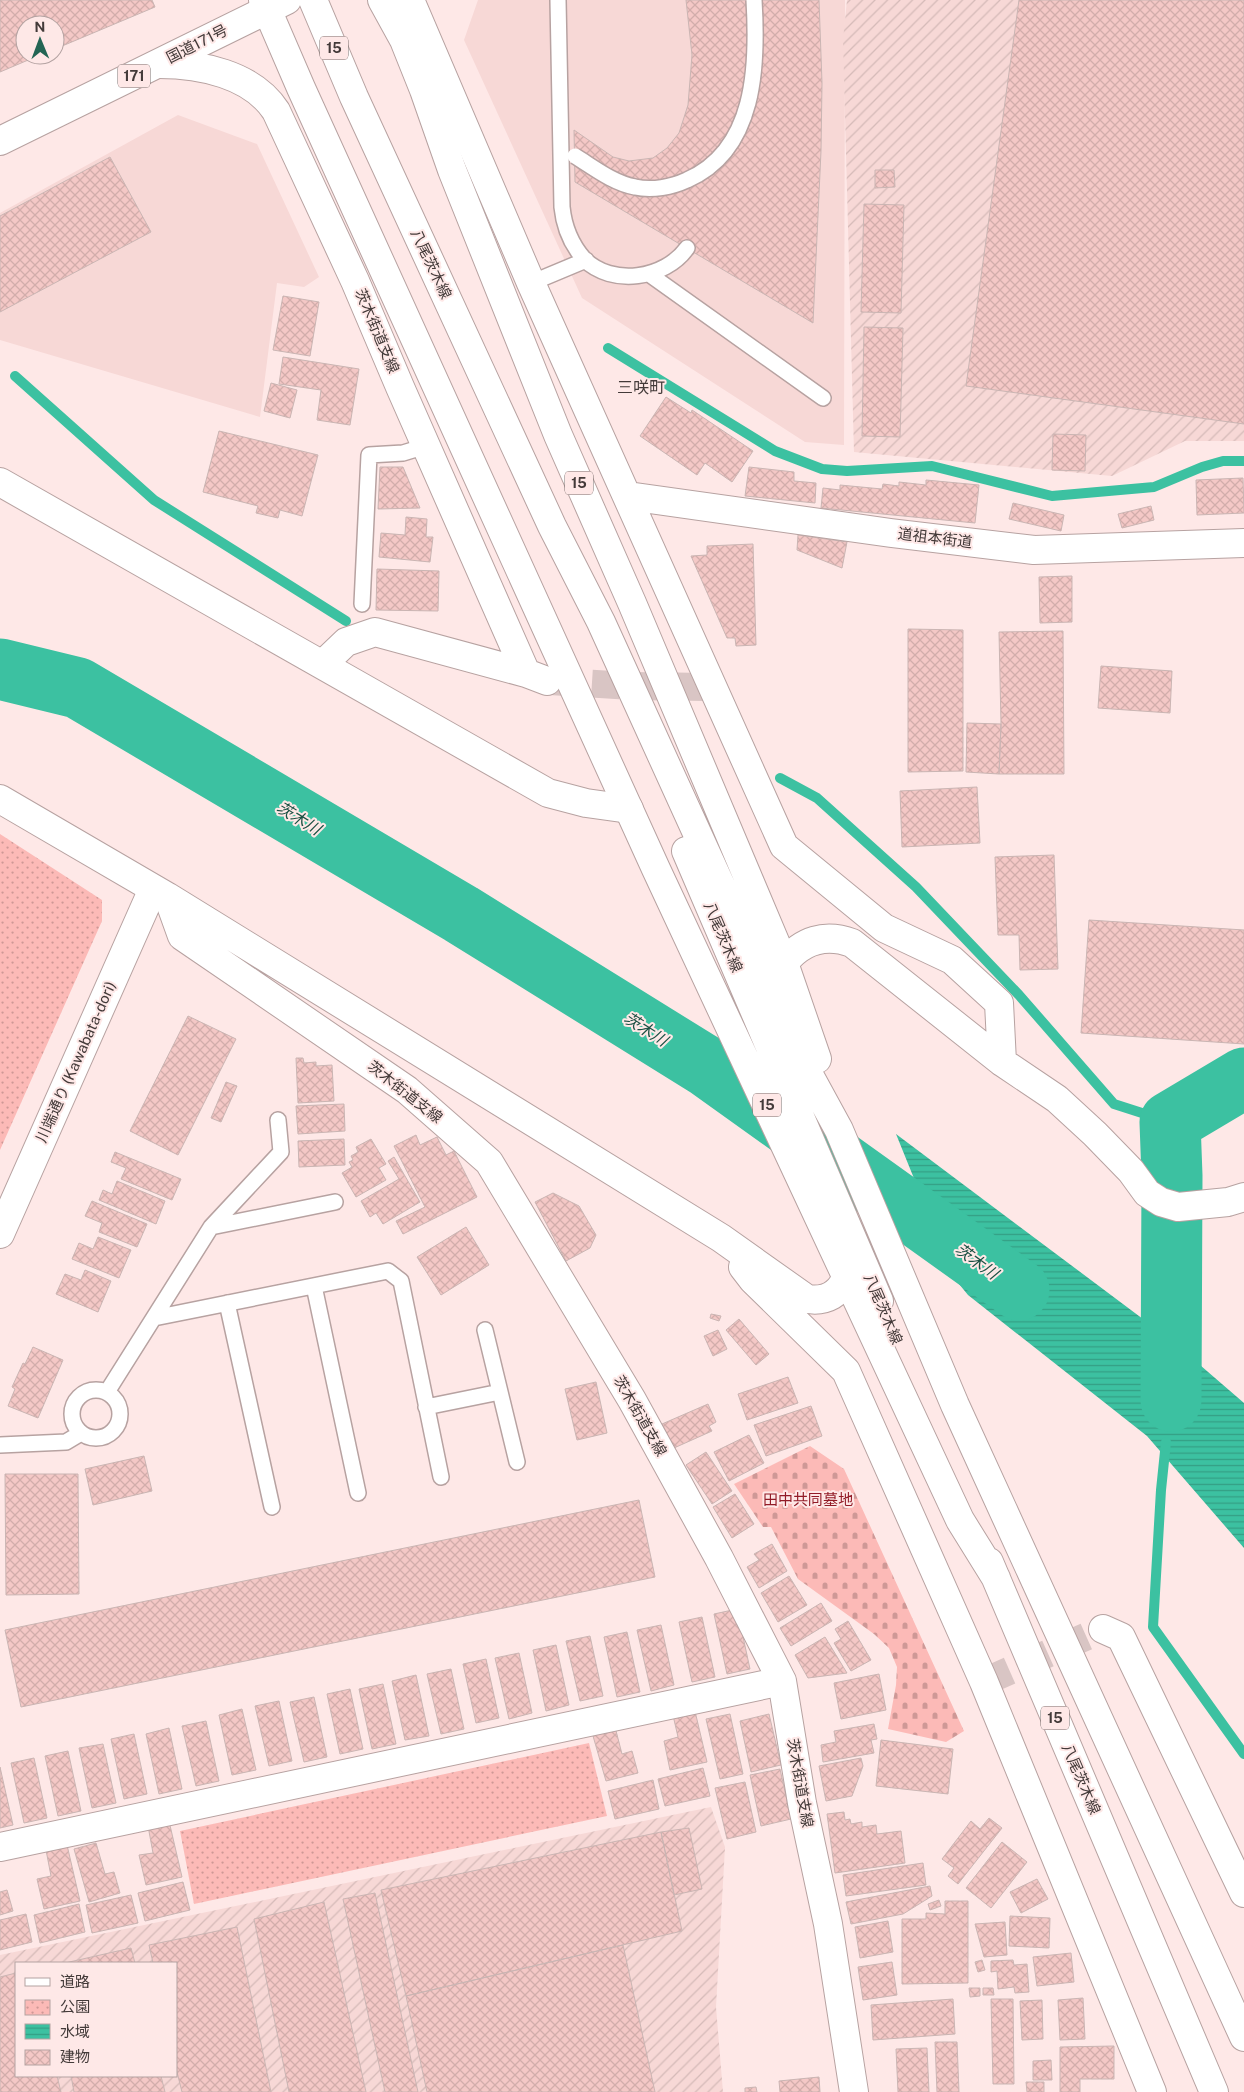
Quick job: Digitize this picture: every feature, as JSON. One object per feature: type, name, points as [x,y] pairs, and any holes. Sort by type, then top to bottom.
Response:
[{"type":"main road","name":"八尾茨木線","points":[[313,0],[354,97],[552,526],[601,622],[797,1053],[839,1130],[955,1405],[1244,2037]]},
{"type":"main road","name":"15","points":[[382,0],[404,40],[452,170],[558,435],[632,603],[784,963],[816,1054],[839,1130]]},
{"type":"main road","points":[[410,0],[531,283],[784,846],[884,928],[952,960],[999,1003],[1002,1062]]},
{"type":"main road","name":"15","points":[[272,3],[301,88],[656,869],[847,1275],[888,1342]]},
{"type":"main road","name":"国道171号","points":[[0,141],[159,64],[272,3]]},
{"type":"main road","name":"茨木街道支線","points":[[159,64],[190,65],[221,73],[260,92],[270,102],[355,281],[426,446],[536,677],[376,632],[346,642],[323,664]]},
{"type":"main road","points":[[0,482],[548,793],[586,804],[629,810]]},
{"type":"main road","name":"道祖本街道","points":[[628,496],[891,533],[1034,550],[1244,543]]},
{"type":"main road","name":"八尾茨木線","points":[[552,526],[590,629],[696,876],[888,1342],[996,1578],[1214,2092]]},
{"type":"main road","points":[[0,799],[160,893],[721,1238],[806,1299],[824,1299],[834,1294],[842,1286],[847,1275]]},
{"type":"main road","name":"茨木街道支線","points":[[160,893],[182,936],[407,1090],[490,1162],[632,1400],[719,1558],[782,1681],[802,1803],[828,1924],[854,2092]]},
{"type":"main road","name":"川端通り (Kawabata-dori)","points":[[0,1234],[160,893]]},
{"type":"main road","points":[[784,963],[799,947],[819,938],[842,939],[852,943],[1002,1062],[1057,1099],[1131,1171],[1147,1193],[1161,1202],[1178,1207],[1228,1202],[1244,1197]]},
{"type":"main road","points":[[721,1238],[753,1280],[846,1371],[984,1682],[1152,2092]]},
{"type":"main road","points":[[1103,1629],[1120,1637],[1244,1893]]},
{"type":"main road","points":[[0,1847],[782,1681]]},
{"type":"lane","points":[[558,0],[562,207],[566,232],[586,260],[610,273],[628,276],[649,274],[673,262],[687,248]]},
{"type":"lane","points":[[560,146],[614,180],[635,187],[666,187],[697,176],[710,167],[732,144],[745,116],[754,58],[754,0]]},
{"type":"lane","points":[[531,283],[586,260]]},
{"type":"lane","points":[[649,274],[823,398]]},
{"type":"lane","points":[[362,604],[369,455],[403,453],[426,446]]},
{"type":"lane","points":[[107,1392],[212,1227],[281,1152],[278,1120]]},
{"type":"lane","points":[[212,1227],[335,1202]]},
{"type":"lane","points":[[154,1318],[388,1271],[401,1281],[441,1477]]},
{"type":"lane","points":[[314,1286],[358,1493]]},
{"type":"lane","points":[[227,1303],[272,1507]]},
{"type":"lane","points":[[485,1330],[517,1462]]},
{"type":"lane","points":[[100,1389],[107,1392],[118,1404],[120,1419],[116,1427],[104,1437],[88,1437],[81,1433],[75,1428],[72,1420],[73,1404],[83,1392],[100,1389]]},
{"type":"lane","points":[[426,1407],[500,1392]]},
{"type":"lane","points":[[0,1445],[66,1442],[81,1433]]},
{"type":"shaded area","points":[[478,0],[845,0],[844,445],[805,442],[582,298],[464,40]]},
{"type":"shaded area","points":[[847,0],[1244,0],[1244,441],[1185,441],[1112,476],[854,452],[843,40]]},
{"type":"shaded area","points":[[178,115],[257,144],[319,277],[304,287],[277,283],[260,417],[0,340],[0,213]]},
{"type":"shaded area","points":[[711,1807],[725,1847],[716,2007],[723,2092],[0,2092],[0,1955]]},
{"type":"green space","points":[[0,834],[102,900],[102,921],[0,1150]]},
{"type":"green space","name":"田中共同墓地","points":[[810,1446],[844,1469],[964,1731],[946,1742],[888,1729],[896,1685],[897,1667],[889,1648],[874,1634],[798,1579],[771,1527],[763,1527],[734,1484]]},
{"type":"green space","points":[[589,1743],[607,1816],[194,1904],[180,1831]]},
{"type":"water","points":[[896,1134],[1171,1340],[1244,1403],[1244,1548],[1147,1436],[968,1295],[959,1284],[969,1281],[939,1211],[928,1213]]},
{"type":"building","points":[[0,0],[152,0],[155,7],[65,45],[65,15],[15,15],[16,65],[0,72]]},
{"type":"building","points":[[686,0],[819,0],[822,83],[821,151],[813,323],[575,182],[574,130],[613,157],[629,161],[653,158],[667,148],[679,133],[688,105],[692,55]]},
{"type":"building","points":[[1019,0],[1244,0],[1244,424],[966,386]]},
{"type":"building","points":[[110,157],[151,232],[0,312],[0,216]]},
{"type":"building","points":[[875,170],[894,170],[895,187],[875,188]]},
{"type":"building","points":[[864,204],[904,205],[901,313],[861,312]]},
{"type":"building","points":[[283,296],[319,302],[310,356],[273,350]]},
{"type":"building","points":[[864,327],[903,328],[900,437],[862,436]]},
{"type":"building","points":[[283,357],[359,369],[350,425],[317,420],[321,390],[279,384]]},
{"type":"building","points":[[271,383],[297,390],[290,418],[264,411]]},
{"type":"building","points":[[666,397],[691,413],[692,410],[753,451],[732,482],[705,463],[697,475],[640,436]]},
{"type":"building","points":[[219,431],[318,455],[302,516],[280,510],[278,518],[256,513],[258,506],[203,492]]},
{"type":"building","points":[[1053,434],[1086,435],[1085,471],[1052,470]]},
{"type":"building","points":[[380,467],[403,467],[420,508],[378,509]]},
{"type":"building","points":[[749,467],[794,472],[794,481],[816,483],[815,503],[745,496]]},
{"type":"building","points":[[1243,478],[1244,513],[1197,515],[1196,480]]},
{"type":"building","points":[[926,480],[979,485],[975,523],[821,508],[823,488],[840,490],[840,485],[882,489],[883,484],[899,486],[899,482],[926,485]]},
{"type":"building","points":[[1013,503],[1064,515],[1061,531],[1009,519]]},
{"type":"building","points":[[1151,506],[1154,520],[1122,528],[1118,514]]},
{"type":"building","points":[[406,517],[427,519],[426,537],[433,537],[430,562],[379,557],[381,533],[405,535]]},
{"type":"building","points":[[798,535],[847,542],[842,568],[797,550]]},
{"type":"building","points":[[753,544],[756,645],[736,646],[735,638],[727,638],[691,556],[707,555],[707,546]]},
{"type":"building","points":[[377,569],[439,571],[438,611],[376,610]]},
{"type":"building","points":[[1072,576],[1072,622],[1040,623],[1039,577]]},
{"type":"building","points":[[908,629],[963,630],[963,771],[908,772]]},
{"type":"building","points":[[1063,631],[1064,774],[999,774],[1001,724],[999,632]]},
{"type":"building","points":[[1101,666],[1172,671],[1170,713],[1098,708]]},
{"type":"building","points":[[967,723],[1001,724],[999,774],[966,772]]},
{"type":"building","points":[[977,787],[980,843],[902,847],[900,791]]},
{"type":"building","points":[[1054,855],[1058,969],[1020,970],[1019,935],[998,935],[995,857]]},
{"type":"building","points":[[1089,920],[1244,930],[1244,1044],[1081,1033]]},
{"type":"building","points":[[188,1016],[236,1039],[178,1155],[130,1131]]},
{"type":"building","points":[[296,1058],[303,1058],[304,1063],[316,1062],[316,1066],[332,1065],[334,1101],[298,1103]]},
{"type":"building","points":[[226,1082],[237,1086],[221,1122],[211,1118]]},
{"type":"building","points":[[344,1104],[345,1131],[298,1134],[296,1106]]},
{"type":"building","points":[[416,1135],[420,1145],[437,1137],[446,1155],[454,1151],[477,1197],[403,1234],[396,1221],[425,1207],[394,1146]]},
{"type":"building","points":[[344,1139],[345,1165],[299,1167],[298,1141]]},
{"type":"building","points":[[371,1139],[386,1164],[379,1168],[386,1180],[356,1197],[342,1173],[352,1167],[349,1162],[353,1160],[351,1156],[358,1152],[356,1147]]},
{"type":"building","points":[[115,1152],[181,1179],[172,1200],[121,1179],[126,1168],[111,1162]]},
{"type":"building","points":[[394,1157],[420,1202],[383,1224],[376,1213],[370,1217],[361,1201],[399,1179],[388,1161]]},
{"type":"building","points":[[117,1181],[165,1201],[156,1224],[99,1200],[103,1190],[112,1194]]},
{"type":"building","points":[[553,1193],[579,1206],[596,1235],[590,1248],[566,1261],[535,1202]]},
{"type":"building","points":[[92,1201],[147,1224],[137,1247],[99,1232],[102,1223],[85,1216]]},
{"type":"building","points":[[466,1227],[489,1265],[441,1295],[417,1257]]},
{"type":"building","points":[[98,1237],[131,1250],[119,1278],[72,1259],[79,1243],[93,1249]]},
{"type":"building","points":[[85,1270],[111,1281],[98,1312],[56,1294],[65,1274],[81,1280]]},
{"type":"building","points":[[711,1314],[721,1316],[719,1321],[710,1318]]},
{"type":"building","points":[[739,1319],[769,1354],[756,1365],[726,1330]]},
{"type":"building","points":[[718,1330],[727,1349],[713,1356],[704,1336]]},
{"type":"building","points":[[33,1347],[63,1360],[38,1418],[8,1406],[15,1389],[12,1387]]},
{"type":"building","points":[[788,1377],[798,1403],[747,1420],[738,1394]]},
{"type":"building","points":[[596,1382],[607,1433],[577,1440],[565,1389]]},
{"type":"building","points":[[708,1404],[716,1422],[709,1426],[712,1431],[674,1448],[662,1424]]},
{"type":"building","points":[[811,1406],[822,1436],[766,1456],[754,1425]]},
{"type":"building","points":[[749,1435],[764,1463],[729,1481],[714,1452]]},
{"type":"building","points":[[706,1452],[732,1491],[712,1504],[686,1465]]},
{"type":"building","points":[[144,1456],[152,1491],[93,1505],[85,1469]]},
{"type":"building","points":[[5,1474],[78,1474],[79,1594],[6,1595]]},
{"type":"building","points":[[735,1494],[754,1524],[732,1538],[713,1507]]},
{"type":"building","points":[[639,1500],[655,1577],[21,1707],[5,1630]]},
{"type":"building","points":[[772,1544],[787,1571],[759,1588],[747,1567],[759,1560],[754,1554]]},
{"type":"building","points":[[789,1576],[807,1605],[778,1622],[761,1593]]},
{"type":"building","points":[[821,1603],[832,1621],[791,1646],[780,1628]]},
{"type":"building","points":[[737,1609],[750,1669],[727,1674],[714,1614]]},
{"type":"building","points":[[702,1617],[715,1677],[692,1682],[679,1622]]},
{"type":"building","points":[[848,1621],[871,1660],[851,1671],[834,1643],[841,1639],[835,1629]]},
{"type":"building","points":[[661,1625],[674,1685],[651,1691],[637,1630]]},
{"type":"building","points":[[627,1632],[640,1692],[617,1697],[604,1637]]},
{"type":"building","points":[[590,1636],[603,1696],[580,1701],[566,1641]]},
{"type":"building","points":[[825,1637],[847,1673],[808,1678],[795,1655]]},
{"type":"building","points":[[556,1645],[569,1705],[546,1711],[533,1650]]},
{"type":"building","points":[[519,1653],[532,1713],[509,1719],[495,1658]]},
{"type":"building","points":[[486,1659],[499,1718],[476,1723],[463,1664]]},
{"type":"building","points":[[451,1669],[464,1729],[441,1734],[427,1674]]},
{"type":"building","points":[[879,1674],[886,1710],[841,1719],[834,1683]]},
{"type":"building","points":[[416,1675],[429,1736],[405,1740],[392,1681]]},
{"type":"building","points":[[383,1684],[396,1744],[372,1749],[359,1689]]},
{"type":"building","points":[[350,1689],[363,1749],[340,1754],[327,1694]]},
{"type":"building","points":[[314,1697],[327,1757],[304,1762],[290,1702]]},
{"type":"building","points":[[279,1701],[292,1761],[269,1766],[255,1706]]},
{"type":"building","points":[[694,1707],[707,1762],[670,1770],[664,1741],[678,1737],[672,1711]]},
{"type":"building","points":[[242,1709],[256,1770],[232,1775],[219,1715]]},
{"type":"building","points":[[730,1714],[743,1774],[720,1779],[706,1719]]},
{"type":"building","points":[[769,1714],[781,1765],[751,1772],[740,1721]]},
{"type":"building","points":[[206,1721],[219,1781],[196,1786],[182,1726]]},
{"type":"building","points":[[614,1723],[622,1754],[632,1751],[638,1773],[606,1781],[591,1729]]},
{"type":"building","points":[[874,1724],[877,1739],[871,1740],[874,1753],[823,1762],[821,1745],[836,1742],[834,1731]]},
{"type":"building","points":[[169,1728],[182,1789],[159,1794],[146,1734]]},
{"type":"building","points":[[134,1734],[147,1794],[124,1799],[111,1739]]},
{"type":"building","points":[[881,1740],[953,1749],[948,1794],[876,1786]]},
{"type":"building","points":[[103,1744],[116,1803],[92,1808],[79,1748]]},
{"type":"building","points":[[68,1751],[81,1811],[58,1816],[45,1756]]},
{"type":"building","points":[[34,1758],[47,1818],[24,1823],[11,1763]]},
{"type":"building","points":[[861,1758],[863,1766],[852,1796],[826,1801],[819,1766]]},
{"type":"building","points":[[0,1767],[13,1825],[0,1828]]},
{"type":"building","points":[[703,1768],[710,1796],[665,1806],[658,1779]]},
{"type":"building","points":[[780,1769],[791,1819],[761,1826],[750,1775]]},
{"type":"building","points":[[653,1780],[659,1809],[615,1819],[608,1791]]},
{"type":"building","points":[[745,1782],[756,1832],[727,1839],[715,1788]]},
{"type":"building","points":[[844,1812],[845,1820],[850,1819],[851,1824],[862,1822],[862,1827],[876,1825],[877,1834],[901,1831],[905,1863],[835,1873],[827,1814]]},
{"type":"building","points":[[989,1818],[1002,1828],[958,1884],[948,1876],[954,1868],[942,1859],[971,1821],[980,1829]]},
{"type":"building","points":[[169,1821],[182,1877],[146,1885],[139,1855],[153,1853],[148,1826]]},
{"type":"building","points":[[689,1828],[702,1889],[674,1895],[661,1832]]},
{"type":"building","points":[[661,1832],[682,1931],[406,1996],[381,1890]]},
{"type":"building","points":[[1002,1842],[1027,1862],[991,1908],[966,1888]]},
{"type":"building","points":[[96,1843],[105,1874],[114,1872],[120,1893],[89,1902],[74,1849]]},
{"type":"building","points":[[67,1845],[80,1901],[44,1909],[37,1879],[51,1876],[46,1850]]},
{"type":"building","points":[[923,1863],[926,1885],[846,1896],[843,1875]]},
{"type":"building","points":[[1037,1879],[1048,1899],[1021,1913],[1010,1892]]},
{"type":"building","points":[[183,1882],[190,1910],[145,1921],[138,1893]]},
{"type":"building","points":[[930,1886],[932,1896],[903,1914],[851,1924],[846,1902]]},
{"type":"building","points":[[7,1890],[13,1911],[0,1915],[0,1892]]},
{"type":"building","points":[[375,1893],[418,2092],[385,2092],[343,1899]]},
{"type":"building","points":[[131,1895],[138,1923],[92,1933],[86,1905]]},
{"type":"building","points":[[939,1900],[941,1906],[930,1910],[928,1904]]},
{"type":"building","points":[[945,1901],[968,1901],[968,1983],[902,1984],[902,1919],[926,1919],[926,1913],[945,1914]]},
{"type":"building","points":[[324,1902],[366,2092],[289,2092],[254,1919]]},
{"type":"building","points":[[79,1904],[85,1932],[40,1943],[34,1915]]},
{"type":"building","points":[[26,1914],[32,1942],[0,1950],[0,1920]]},
{"type":"building","points":[[1010,1916],[1050,1918],[1049,1948],[1009,1946]]},
{"type":"building","points":[[888,1921],[893,1952],[860,1958],[855,1927]]},
{"type":"building","points":[[1005,1922],[1007,1955],[984,1957],[975,1924]]},
{"type":"building","points":[[237,1927],[271,2092],[182,2092],[178,2076],[178,1962],[153,1962],[149,1945]]},
{"type":"building","points":[[623,1945],[655,2092],[427,2092],[406,1996]]},
{"type":"building","points":[[131,1948],[135,1962],[69,1962]]},
{"type":"building","points":[[1071,1953],[1074,1982],[1037,1986],[1033,1957]]},
{"type":"building","points":[[982,1960],[985,1970],[978,1972],[975,1962]]},
{"type":"building","points":[[1013,1960],[1014,1965],[1027,1964],[1029,1992],[1015,1993],[1014,1987],[998,1989],[997,1971],[991,1972],[991,1961]]},
{"type":"building","points":[[892,1962],[897,1995],[863,2000],[858,1967]]},
{"type":"building","points":[[15,1973],[15,2077],[57,2077],[61,2092],[0,2092],[0,1977]]},
{"type":"building","points":[[969,1988],[980,1988],[980,1996],[970,1997]]},
{"type":"building","points":[[983,1988],[993,1988],[994,1995],[983,1995]]},
{"type":"building","points":[[1083,1998],[1085,2039],[1060,2040],[1058,2000]]},
{"type":"building","points":[[953,1999],[955,2034],[873,2040],[871,2005]]},
{"type":"building","points":[[991,1999],[1013,1999],[1014,2084],[993,2084]]},
{"type":"building","points":[[1042,2000],[1043,2039],[1022,2040],[1020,2001]]},
{"type":"building","points":[[935,2042],[957,2042],[959,2092],[937,2092]]},
{"type":"building","points":[[1114,2046],[1114,2079],[1080,2079],[1080,2092],[1060,2092],[1060,2047]]},
{"type":"building","points":[[927,2048],[929,2092],[898,2092],[896,2049]]},
{"type":"building","points":[[1051,2060],[1052,2080],[1033,2080],[1033,2061]]},
{"type":"building","points":[[71,2077],[161,2077],[165,2092],[74,2092]]},
{"type":"building","points":[[819,2077],[820,2092],[780,2092],[779,2081]]},
{"type":"building","points":[[1026,2082],[1044,2082],[1044,2092],[1027,2092]]},
{"type":"building","points":[[756,2087],[757,2092],[745,2092],[745,2088]]},
{"type":"waterway","points":[[608,348],[775,451],[822,469],[847,471],[932,466],[1052,496],[1154,487],[1202,467],[1223,461],[1244,461]]},
{"type":"waterway","points":[[15,376],[154,500],[346,621]]},
{"type":"waterway","name":"茨木川","points":[[0,669],[78,688],[461,914],[706,1066],[1019,1290]]},
{"type":"waterway","points":[[780,778],[817,798],[916,887],[1019,995],[1114,1104],[1170,1122]]},
{"type":"waterway","points":[[1171,1401],[1172,1176],[1170,1122],[1244,1078]]},
{"type":"waterway","points":[[1166,1442],[1161,1490],[1153,1627],[1244,1754]]},
{"type":"tunnel","points":[[550,681],[630,686],[714,687]]},
{"type":"tunnel","points":[[984,1682],[1103,1629]]},
{"type":"district","name":"三咲町","points":[[641,387]]}]
